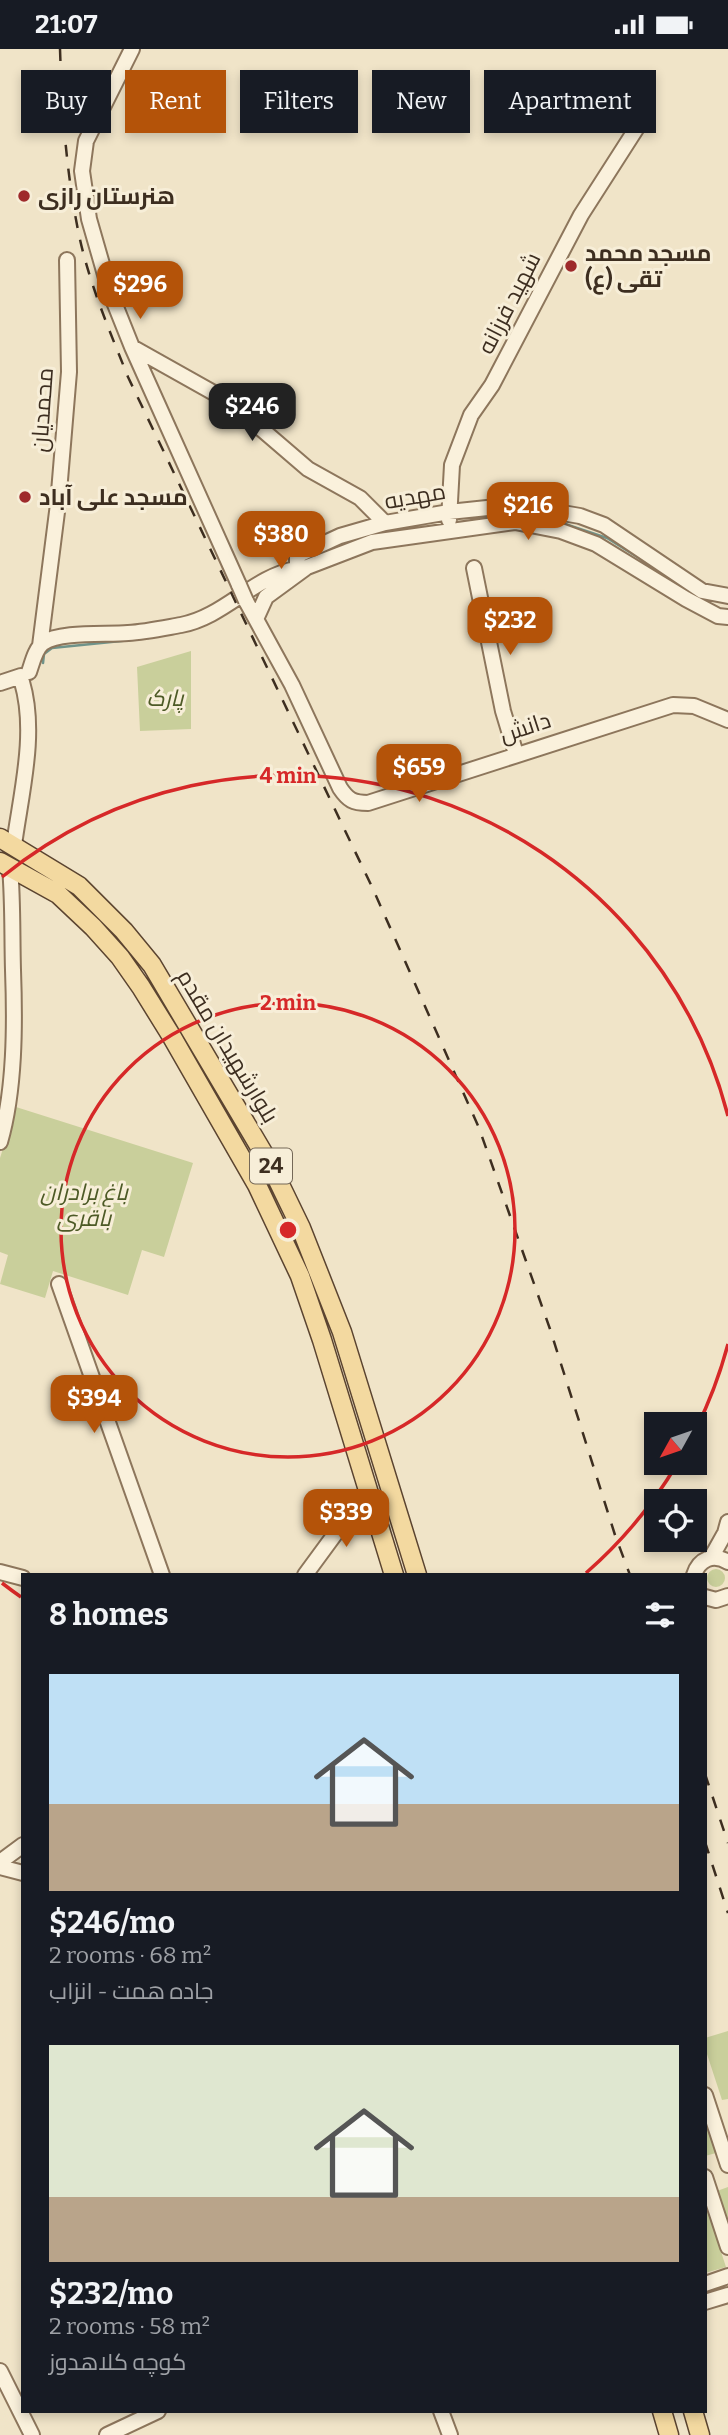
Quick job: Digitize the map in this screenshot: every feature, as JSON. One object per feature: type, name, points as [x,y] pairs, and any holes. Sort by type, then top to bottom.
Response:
[{"type":"main road","name":"بلوارشهیدان مقدم","points":[[7,841],[79,886],[124,930],[152,965],[276,1175],[306,1239],[342,1332],[415,1573]]},
{"type":"main road","name":"بلوارشهیدان مقدم","points":[[5,864],[58,894],[120,957],[172,1037],[257,1185],[300,1276],[393,1573]]},
{"type":"main road","points":[[663,2413],[669,2435]]},
{"type":"main road","points":[[693,2413],[700,2435]]},
{"type":"street","name":"دانش","points":[[132,49],[86,141],[82,171],[89,219],[110,292],[246,601],[292,685],[340,788],[348,799],[368,803],[673,705],[694,706],[728,720]]},
{"type":"street","name":"شهید فرزانه","points":[[450,530],[452,465],[471,415],[492,385],[580,215],[633,133]]},
{"type":"street","name":"محمدیان","points":[[40,646],[58,504],[69,372],[67,260]]},
{"type":"street","points":[[132,347],[230,402],[308,469],[360,498],[385,523]]},
{"type":"street","name":"مهدیه","points":[[303,563],[340,536],[385,523],[449,512],[516,505],[580,516],[604,526],[702,591],[728,596]]},
{"type":"street","points":[[7,841],[27,747],[26,678],[40,646],[46,642],[64,637],[131,633],[184,624],[203,618],[263,580],[303,563],[372,542],[515,522],[561,531],[596,544],[686,599],[718,616],[728,617]]},
{"type":"street","points":[[256,619],[266,597],[303,563]]},
{"type":"street","points":[[474,568],[503,711],[516,754]]},
{"type":"street","points":[[0,683],[26,678]]},
{"type":"street","points":[[0,1142],[5,1123],[15,1014],[5,864]]},
{"type":"street","points":[[59,1284],[161,1573]]},
{"type":"street","points":[[306,1573],[363,1496],[369,1495]]},
{"type":"street","points":[[695,1573],[699,1564],[711,1557],[725,1533],[728,1522]]},
{"type":"street","points":[[711,1557],[728,1562]]},
{"type":"street","points":[[0,1572],[21,1577]]},
{"type":"street","points":[[707,1598],[716,1600],[728,1596]]},
{"type":"street","points":[[0,1865],[21,1848]]},
{"type":"street","points":[[0,1865],[21,1872]]},
{"type":"street","points":[[707,2101],[728,2165]]},
{"type":"street","points":[[707,2183],[728,2247]]},
{"type":"street","points":[[707,2283],[728,2276]]},
{"type":"street","points":[[707,2301],[728,2295]]},
{"type":"street","points":[[0,2371],[32,2435]]},
{"type":"street","points":[[107,2435],[154,2413]]},
{"type":"street","points":[[442,2413],[450,2435]]},
{"type":"green space","name":"پارک","points":[[191,651],[191,729],[140,731],[137,667]]},
{"type":"green space","name":"باغ برادران باقری","points":[[16,1107],[193,1163],[164,1257],[142,1250],[128,1295],[53,1271],[45,1298],[0,1284],[8,1255],[0,1252],[0,1158]]},
{"type":"green space","points":[[716,1569],[722,1572],[725,1578],[722,1584],[716,1587],[710,1584],[707,1578],[710,1572]]},
{"type":"green space","points":[[728,2031],[728,2099],[722,2100],[707,2054],[707,2037]]},
{"type":"green space","points":[[707,2125],[716,2153],[707,2155]]},
{"type":"green space","points":[[728,2187],[728,2226],[717,2191]]},
{"type":"green space","points":[[707,2209],[726,2267],[707,2272]]},
{"type":"waterway","points":[[541,516],[607,538],[655,568]]},
{"type":"waterway","points":[[338,544],[362,537]]},
{"type":"waterway","points":[[669,577],[693,593]]},
{"type":"waterway","points":[[148,638],[165,635]]},
{"type":"waterway","points":[[43,663],[44,654],[52,648],[131,640]]},
{"type":"railway","points":[[60,49],[70,185],[82,249],[100,305],[128,377],[373,889],[479,1128],[550,1329],[629,1573]]},
{"type":"railway","points":[[707,1780],[728,1843]]},
{"type":"railway","points":[[707,1848],[728,1913]]},
{"type":"place","name":"هنرستان رازی","points":[[24,196]]},
{"type":"place","name":"مسجد محمد تقی (ع)","points":[[571,266]]},
{"type":"place","name":"مسجد علی آباد","points":[[25,497]]}]
